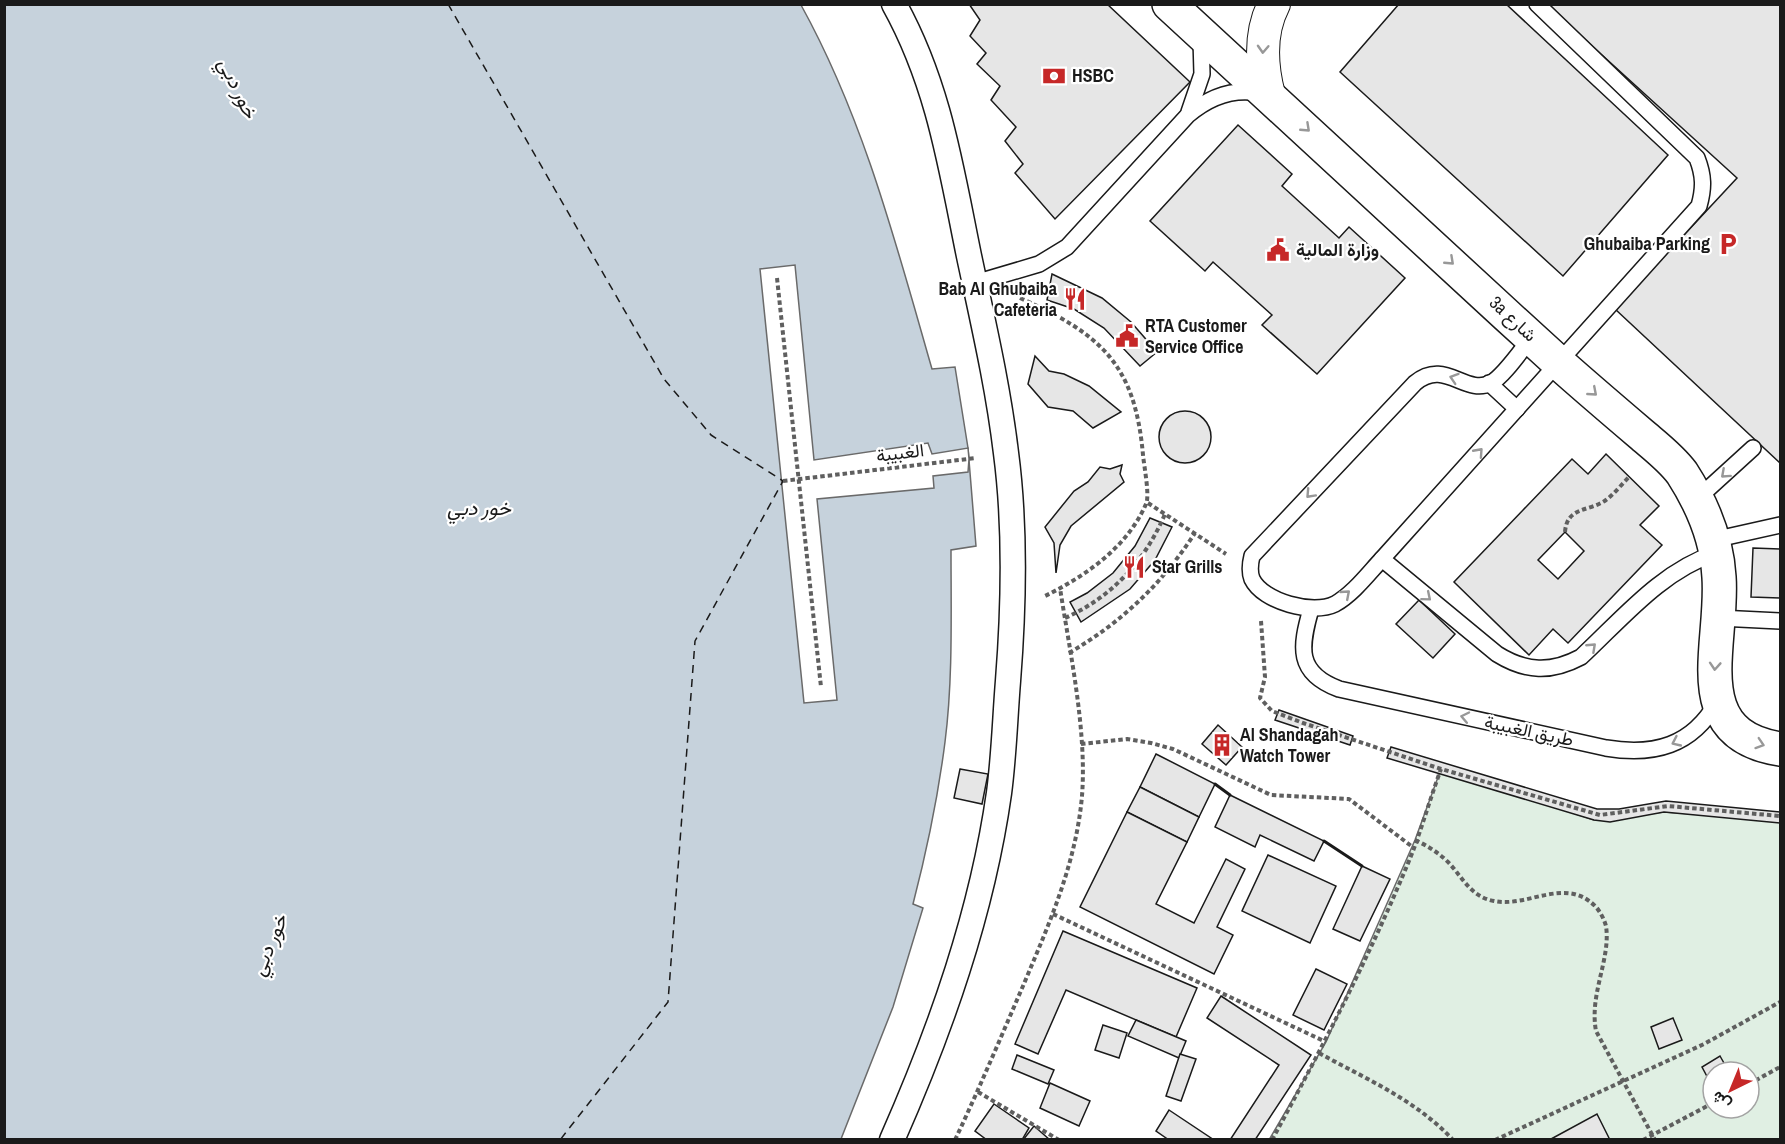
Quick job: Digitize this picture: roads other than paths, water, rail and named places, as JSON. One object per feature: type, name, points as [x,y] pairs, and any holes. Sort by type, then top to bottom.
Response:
[{"type":"street","points":[[892,1140],[921,1074],[956,978],[979,890],[999,792],[1014,607],[1007,454],[993,366],[930,80],[894,4]]},
{"type":"street","name":"3a شارع","points":[[1169,4],[1559,363],[1680,470],[1697,499],[1714,547],[1719,575],[1715,675],[1717,702]]},
{"type":"street","points":[[1269,95],[1262,53],[1264,32],[1274,4]]},
{"type":"street","points":[[1717,702],[1726,719],[1739,734],[1762,746],[1780,749]]},
{"type":"lane","points":[[1532,337],[1490,383],[1476,385],[1437,373],[1421,378],[1252,556],[1250,568],[1253,580],[1261,590],[1292,606],[1311,609],[1334,604],[1344,597],[1382,559],[1699,206],[1704,190],[1703,174],[1697,158],[1537,4]]},
{"type":"lane","points":[[1188,115],[1202,74],[1200,32]]},
{"type":"lane","points":[[975,284],[1039,264],[1067,248],[1199,105],[1226,94],[1241,92],[1269,95]]},
{"type":"lane","points":[[1490,383],[1517,409]]},
{"type":"lane","points":[[1697,499],[1754,448]]},
{"type":"lane","points":[[1382,559],[1497,654],[1512,664],[1529,669],[1547,670],[1565,666],[1581,657],[1665,579],[1680,568],[1714,547],[1780,525]]},
{"type":"lane","name":"طريق الغبيبة","points":[[1311,609],[1302,640],[1307,666],[1326,684],[1351,692],[1606,748],[1643,752],[1661,748],[1687,736],[1709,715],[1717,702]]},
{"type":"lane","points":[[1719,618],[1780,621]]},
{"type":"water","name":"خور دبي","points":[[5,5],[801,5],[843,92],[861,137],[877,183],[932,369],[955,367],[968,448],[976,546],[951,550],[948,718],[935,803],[913,904],[923,908],[893,1007],[841,1139],[5,1140]]},
{"type":"place","name":"HSBC","points":[[1054,76]]},
{"type":"place","name":"Ghubaiba Parking","points":[[1728,244]]},
{"type":"place","name":"وزارة المالية","points":[[1278,250]]},
{"type":"place","name":"Bab Al Ghubaiba Cafeteria","points":[[1075,299]]},
{"type":"place","name":"RTA Customer Service Office","points":[[1127,336]]},
{"type":"place","name":"Star Grills","points":[[1134,567]]},
{"type":"place","name":"Al Shandagah Watch Tower","points":[[1222,745]]}]
